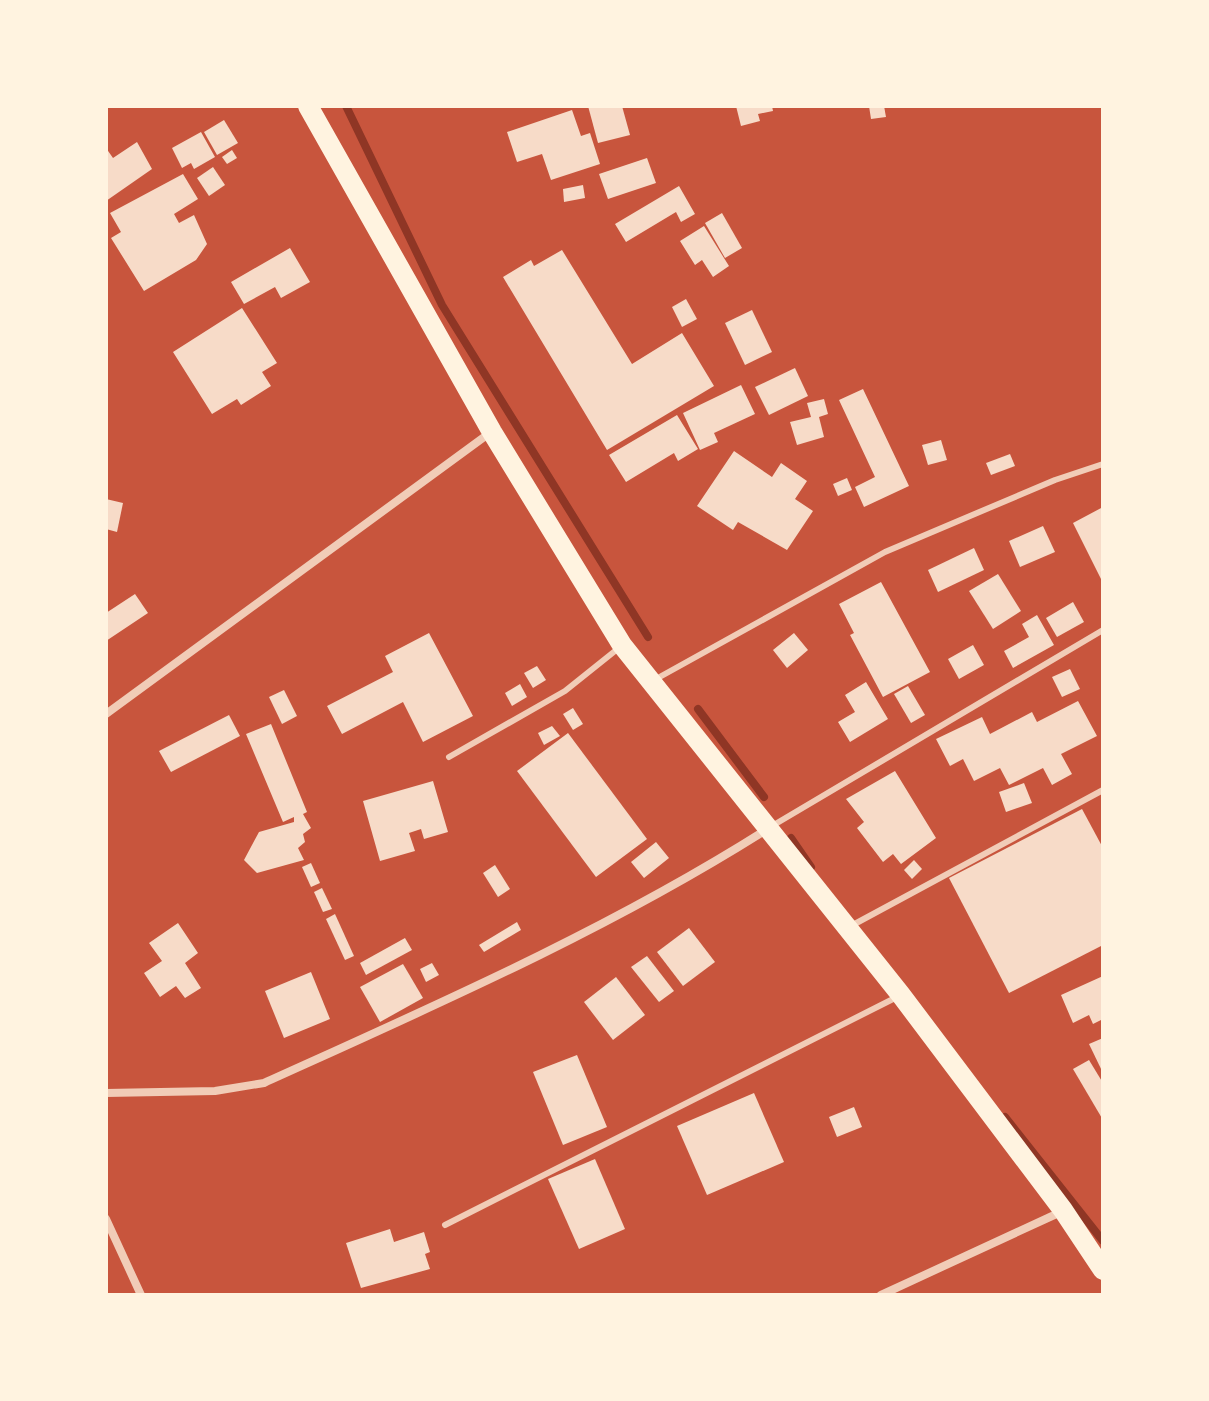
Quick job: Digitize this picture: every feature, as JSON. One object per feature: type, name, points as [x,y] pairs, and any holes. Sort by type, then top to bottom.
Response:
[{"type":"main road","points":[[308,106],[492,432],[622,645],[649,683],[901,995],[1063,1210],[1103,1270]]},
{"type":"street","points":[[106,714],[492,432]]},
{"type":"street","points":[[106,1093],[215,1091],[264,1083],[592,930],[767,830]]},
{"type":"street","points":[[881,1295],[1063,1210]]},
{"type":"street","points":[[106,1219],[141,1295]]},
{"type":"lane","points":[[649,683],[885,552],[1055,480],[1103,464]]},
{"type":"lane","points":[[767,830],[1103,630]]},
{"type":"lane","points":[[449,757],[565,691],[622,645]]},
{"type":"lane","points":[[848,928],[1103,790]]},
{"type":"lane","points":[[445,1225],[901,995]]},
{"type":"building","points":[[588,106],[622,106],[630,135],[598,143]]},
{"type":"building","points":[[736,106],[772,106],[773,111],[758,114],[760,121],[741,126]]},
{"type":"building","points":[[869,106],[884,106],[886,117],[871,119]]},
{"type":"building","points":[[572,110],[581,136],[590,133],[600,164],[551,180],[542,154],[517,162],[507,132]]},
{"type":"building","points":[[224,120],[238,143],[217,155],[204,132]]},
{"type":"building","points":[[201,132],[215,157],[194,169],[191,163],[182,168],[172,148]]},
{"type":"building","points":[[137,142],[152,169],[106,201],[106,148],[113,158]]},
{"type":"building","points":[[232,150],[237,158],[227,164],[222,157]]},
{"type":"building","points":[[647,158],[656,183],[608,199],[599,174]]},
{"type":"building","points":[[213,167],[225,185],[209,196],[197,178]]},
{"type":"building","points":[[183,174],[198,199],[174,214],[179,223],[194,215],[207,244],[196,260],[144,291],[111,238],[121,232],[110,213]]},
{"type":"building","points":[[583,185],[585,198],[564,202],[563,189]]},
{"type":"building","points":[[679,186],[695,214],[681,222],[676,212],[626,242],[615,224]]},
{"type":"building","points":[[722,213],[742,248],[725,258],[705,223]]},
{"type":"building","points":[[704,226],[729,266],[713,277],[702,260],[695,265],[680,241]]},
{"type":"building","points":[[290,248],[310,282],[281,298],[275,287],[244,304],[231,282]]},
{"type":"building","points":[[562,250],[632,364],[682,333],[714,386],[607,450],[503,277],[531,260],[534,266]]},
{"type":"building","points":[[686,299],[697,319],[682,327],[672,307]]},
{"type":"building","points":[[242,308],[277,363],[262,372],[271,386],[241,405],[237,399],[212,414],[173,352]]},
{"type":"building","points":[[752,310],[772,352],[745,365],[725,323]]},
{"type":"building","points":[[795,368],[808,396],[769,415],[755,387]]},
{"type":"building","points":[[741,385],[755,414],[714,433],[718,442],[700,450],[683,413]]},
{"type":"building","points":[[863,389],[909,486],[864,507],[855,487],[875,477],[839,400]]},
{"type":"building","points":[[824,399],[828,414],[819,417],[824,437],[797,445],[790,422],[811,417],[807,403]]},
{"type":"building","points":[[677,415],[698,449],[678,461],[674,453],[626,482],[609,455]]},
{"type":"building","points":[[941,440],[947,460],[928,465],[922,445]]},
{"type":"building","points":[[734,451],[772,477],[781,463],[807,481],[795,499],[813,511],[787,550],[738,522],[733,530],[697,506]]},
{"type":"building","points":[[1010,454],[1015,466],[991,475],[986,463]]},
{"type":"building","points":[[847,478],[852,490],[838,496],[833,484]]},
{"type":"building","points":[[106,499],[123,503],[117,532],[106,529]]},
{"type":"building","points":[[1103,507],[1103,583],[1073,523]]},
{"type":"building","points":[[1043,526],[1055,552],[1020,567],[1009,541]]},
{"type":"building","points":[[974,548],[984,570],[938,592],[928,570]]},
{"type":"building","points":[[998,574],[1021,611],[993,629],[969,591]]},
{"type":"building","points":[[881,582],[930,672],[883,697],[850,635],[854,633],[839,604]]},
{"type":"building","points":[[135,594],[148,613],[106,641],[106,613]]},
{"type":"building","points":[[1073,602],[1084,622],[1057,637],[1046,618]]},
{"type":"building","points":[[1037,615],[1054,645],[1013,668],[1004,651],[1029,637],[1022,624]]},
{"type":"building","points":[[429,633],[473,716],[423,742],[403,702],[342,734],[327,706],[393,672],[385,656]]},
{"type":"building","points":[[794,633],[808,650],[787,668],[773,650]]},
{"type":"building","points":[[973,645],[984,665],[959,679],[948,659]]},
{"type":"building","points":[[537,666],[546,680],[533,688],[524,673]]},
{"type":"building","points":[[1070,669],[1080,689],[1062,697],[1052,677]]},
{"type":"building","points":[[866,682],[888,719],[850,742],[838,722],[855,712],[845,695]]},
{"type":"building","points":[[520,684],[527,697],[512,706],[505,693]]},
{"type":"building","points":[[908,686],[925,715],[911,723],[894,694]]},
{"type":"building","points":[[284,690],[297,716],[282,724],[269,697]]},
{"type":"building","points":[[1078,701],[1097,736],[1061,754],[1072,774],[1052,785],[1043,768],[1009,785],[1000,768],[974,781],[963,759],[950,766],[936,739],[982,717],[990,734],[1032,712],[1037,722]]},
{"type":"building","points":[[573,708],[583,724],[573,730],[563,714]]},
{"type":"building","points":[[229,715],[240,736],[171,772],[159,751]]},
{"type":"building","points":[[271,724],[307,812],[303,814],[311,828],[303,834],[305,842],[298,848],[304,860],[257,873],[244,860],[259,832],[294,822],[294,817],[283,822],[246,734]]},
{"type":"building","points":[[552,726],[560,736],[544,745],[538,733]]},
{"type":"building","points":[[568,733],[647,839],[596,877],[517,771]]},
{"type":"building","points":[[895,771],[936,838],[901,864],[893,854],[883,862],[857,828],[864,822],[846,799]]},
{"type":"building","points":[[433,781],[448,832],[424,839],[421,829],[409,833],[415,851],[380,861],[363,801]]},
{"type":"building","points":[[1024,783],[1032,803],[1006,812],[999,792]]},
{"type":"building","points":[[1082,809],[1103,848],[1103,945],[1009,993],[949,878]]},
{"type":"building","points":[[656,842],[669,858],[644,878],[631,862]]},
{"type":"building","points":[[914,860],[922,869],[912,879],[904,870]]},
{"type":"building","points":[[311,863],[320,883],[311,887],[302,867]]},
{"type":"building","points":[[495,865],[510,889],[498,897],[483,873]]},
{"type":"building","points":[[322,888],[332,909],[323,912],[314,892]]},
{"type":"building","points":[[335,914],[354,956],[345,960],[326,919]]},
{"type":"building","points":[[517,922],[521,930],[484,952],[479,945]]},
{"type":"building","points":[[178,923],[198,953],[185,963],[201,988],[185,998],[176,986],[160,997],[144,973],[162,961],[149,943]]},
{"type":"building","points":[[689,928],[715,962],[683,986],[657,952]]},
{"type":"building","points":[[405,938],[412,950],[366,975],[360,963]]},
{"type":"building","points":[[647,956],[674,991],[659,1002],[631,967]]},
{"type":"building","points":[[432,963],[439,975],[426,982],[420,969]]},
{"type":"building","points":[[403,964],[423,998],[380,1022],[360,987]]},
{"type":"building","points":[[311,972],[330,1019],[284,1038],[265,991]]},
{"type":"building","points":[[1103,976],[1103,1019],[1093,1024],[1089,1015],[1073,1023],[1061,995]]},
{"type":"building","points":[[616,977],[645,1015],[613,1040],[584,1002]]},
{"type":"building","points":[[1103,1038],[1103,1073],[1089,1044]]},
{"type":"building","points":[[577,1055],[607,1127],[563,1145],[533,1072]]},
{"type":"building","points":[[1089,1060],[1103,1083],[1103,1120],[1073,1069]]},
{"type":"building","points":[[754,1093],[784,1162],[707,1195],[677,1126]]},
{"type":"building","points":[[854,1107],[862,1127],[837,1137],[829,1117]]},
{"type":"building","points":[[595,1159],[625,1229],[579,1249],[548,1179]]},
{"type":"building","points":[[390,1229],[394,1242],[424,1232],[430,1252],[425,1254],[430,1269],[361,1288],[346,1243]]},
{"type":"waterway","points":[[346,106],[442,305],[648,637]]},
{"type":"waterway","points":[[698,709],[764,797]]},
{"type":"waterway","points":[[791,838],[811,867]]},
{"type":"waterway","points":[[1005,1117],[1103,1241]]}]
